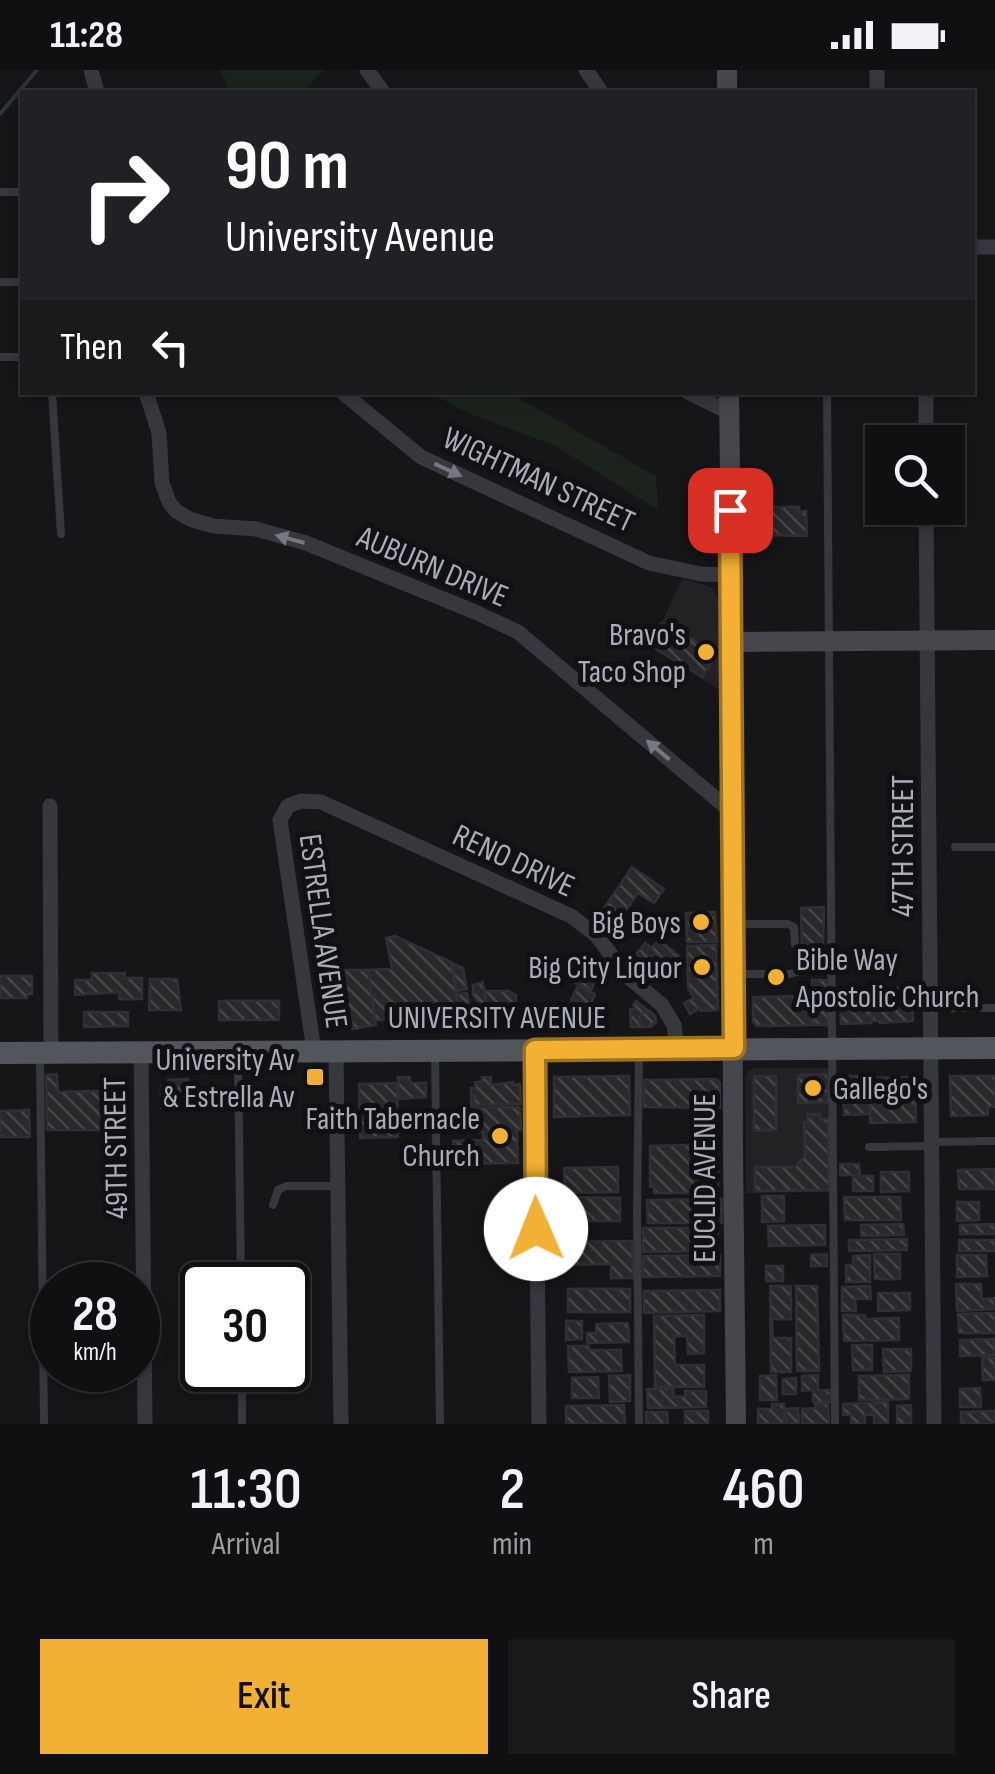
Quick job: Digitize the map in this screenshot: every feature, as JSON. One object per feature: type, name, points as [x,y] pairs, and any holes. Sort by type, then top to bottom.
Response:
[{"type":"main road","name":"EUCLID AVENUE","points":[[728,402],[736,1424]]},
{"type":"main road","points":[[732,642],[995,640]]},
{"type":"main road","name":"UNIVERSITY AVENUE","points":[[0,1054],[995,1048]]},
{"type":"street","name":"AUBURN DRIVE","points":[[147,395],[159,433],[162,483],[176,511],[214,526],[256,529],[306,543],[518,632],[732,814]]},
{"type":"street","name":"WIGHTMAN STREET","points":[[346,395],[421,458],[649,563],[701,574],[730,575]]},
{"type":"street","points":[[700,395],[728,402]]},
{"type":"street","points":[[926,395],[926,425]]},
{"type":"street","name":"47TH STREET","points":[[926,525],[934,1424]]},
{"type":"street","name":"RENO DRIVE","points":[[280,820],[294,803],[321,802],[571,916],[596,935],[626,976],[662,1005],[674,1025],[677,1048]]},
{"type":"street","points":[[46,1053],[50,806]]},
{"type":"street","name":"ESTRELLA AVENUE","points":[[280,820],[325,1051],[338,1186],[340,1424]]},
{"type":"street","points":[[535,1050],[540,1424]]},
{"type":"street","name":"49TH STREET","points":[[141,1052],[145,1424]]},
{"type":"lane","points":[[52,395],[61,534]]},
{"type":"lane","points":[[827,395],[835,1424]]},
{"type":"lane","points":[[955,846],[995,847]]},
{"type":"lane","points":[[733,924],[788,924],[794,927],[795,944]]},
{"type":"lane","points":[[734,974],[790,974],[809,968],[832,968]]},
{"type":"lane","points":[[930,1008],[995,1008]]},
{"type":"lane","points":[[639,1424],[640,1048]]},
{"type":"lane","points":[[435,1050],[440,1424]]},
{"type":"lane","points":[[238,1052],[241,1262]]},
{"type":"lane","points":[[44,1424],[46,1053]]},
{"type":"lane","points":[[869,1147],[995,1142]]},
{"type":"lane","points":[[273,1205],[278,1190],[286,1186],[338,1186]]},
{"type":"lane","points":[[242,1392],[242,1424]]},
{"type":"shaded area","points":[[221,70],[324,70],[305,90],[229,90]]},
{"type":"shaded area","points":[[434,395],[514,395],[656,476],[658,510],[554,445],[468,413]]},
{"type":"shaded area","points":[[682,579],[706,585],[719,600],[722,692],[651,646]]},
{"type":"shaded area","points":[[753,1068],[835,1068],[835,1192],[746,1193],[745,1079]]},
{"type":"building","points":[[763,507],[799,507],[799,512],[806,511],[807,536],[764,535]]},
{"type":"building","points":[[667,623],[713,653],[702,677],[651,646],[661,624]]},
{"type":"building","points":[[632,867],[664,889],[654,903],[638,893],[627,909],[641,918],[630,933],[601,913]]},
{"type":"building","points":[[824,907],[823,958],[802,958],[801,908]]},
{"type":"building","name":"Big Boys","points":[[715,912],[717,942],[687,942],[686,913]]},
{"type":"building","points":[[395,936],[451,962],[460,1019],[375,1020],[368,970],[392,969],[386,938]]},
{"type":"building","points":[[659,939],[679,956],[672,965],[677,969],[669,980],[658,972],[666,962],[655,953],[647,963],[636,954],[645,943],[652,948]]},
{"type":"building","name":"Big City Liquor","points":[[716,945],[718,1010],[701,1011],[697,1004],[699,1009],[690,1014],[684,1003],[694,998],[688,988],[687,946]]},
{"type":"building","points":[[452,963],[463,968],[467,989],[456,991]]},
{"type":"building","points":[[584,963],[599,974],[591,990],[575,983]]},
{"type":"building","points":[[342,970],[368,970],[376,1025],[353,1029]]},
{"type":"building","points":[[92,973],[125,973],[125,978],[142,978],[142,999],[119,999],[120,992],[75,995],[75,980],[92,980]]},
{"type":"building","points":[[0,976],[32,976],[32,994],[27,994],[27,998],[0,998]]},
{"type":"building","points":[[150,979],[177,979],[181,1010],[149,1010]]},
{"type":"building","points":[[812,980],[829,980],[828,1025],[814,1025]]},
{"type":"building","points":[[483,982],[488,1018],[477,1020],[474,1003],[478,1002],[473,985]]},
{"type":"building","points":[[578,986],[595,994],[589,1008],[571,1000]]},
{"type":"building","points":[[870,990],[871,1023],[841,1024],[840,996],[863,995],[863,991]]},
{"type":"building","points":[[871,990],[912,990],[913,1021],[872,1021]]},
{"type":"building","points":[[485,991],[516,995],[516,1008],[487,1009]]},
{"type":"building","points":[[467,993],[470,1008],[459,1010],[457,994]]},
{"type":"building","points":[[812,996],[813,1025],[757,1026],[753,1022],[753,997]]},
{"type":"building","points":[[219,1001],[279,1001],[279,1020],[219,1020]]},
{"type":"building","points":[[636,1001],[655,1016],[651,1027],[631,1027],[630,1009],[636,1009]]},
{"type":"building","points":[[570,1003],[589,1012],[584,1024],[564,1014]]},
{"type":"building","points":[[647,1011],[655,1019],[647,1027],[639,1019]]},
{"type":"building","points":[[84,1012],[128,1012],[128,1026],[84,1027]]},
{"type":"building","points":[[471,1012],[474,1028],[461,1028],[459,1014]]},
{"type":"building","points":[[522,1013],[534,1013],[535,1026],[522,1026]]},
{"type":"building","points":[[57,1074],[58,1092],[123,1090],[124,1130],[47,1130],[46,1075]]},
{"type":"building","name":"Gallego's","points":[[828,1074],[828,1102],[798,1103],[798,1075]]},
{"type":"building","points":[[629,1076],[630,1115],[554,1117],[554,1077]]},
{"type":"building","points":[[754,1076],[776,1076],[776,1130],[754,1131]]},
{"type":"building","points":[[843,1076],[869,1076],[870,1114],[844,1115]]},
{"type":"building","points":[[950,1076],[995,1076],[995,1107],[988,1107],[988,1115],[951,1116]]},
{"type":"building","points":[[398,1077],[410,1077],[410,1083],[426,1083],[426,1097],[399,1099]]},
{"type":"building","points":[[482,1077],[491,1077],[491,1085],[520,1084],[521,1104],[471,1105],[471,1099],[476,1099],[471,1096],[471,1088],[475,1088],[475,1082],[482,1082]]},
{"type":"building","points":[[915,1077],[916,1122],[870,1123],[869,1078]]},
{"type":"building","points":[[188,1079],[188,1108],[161,1108],[161,1086],[168,1086],[168,1080]]},
{"type":"building","points":[[714,1079],[720,1084],[720,1108],[644,1107],[644,1080]]},
{"type":"building","points":[[397,1083],[398,1137],[360,1138],[359,1084]]},
{"type":"building","name":"Faith Tabernacle Church","points":[[518,1107],[518,1163],[453,1164],[453,1141],[483,1140],[483,1132],[465,1132],[465,1108]]},
{"type":"building","points":[[29,1110],[30,1137],[0,1137],[0,1111]]},
{"type":"building","points":[[808,1114],[828,1119],[829,1190],[755,1191],[755,1167],[795,1167],[805,1156],[804,1122],[808,1122]]},
{"type":"building","points":[[406,1115],[428,1115],[430,1130],[406,1130]]},
{"type":"building","points":[[650,1146],[718,1146],[718,1193],[654,1193],[654,1186],[650,1187]]},
{"type":"building","points":[[840,1164],[859,1164],[860,1176],[873,1176],[873,1191],[853,1191],[853,1175],[840,1175]]},
{"type":"building","points":[[618,1167],[618,1192],[565,1193],[564,1168]]},
{"type":"building","points":[[994,1169],[995,1189],[959,1189],[958,1170]]},
{"type":"building","points":[[881,1172],[909,1172],[909,1191],[881,1192]]},
{"type":"building","points":[[762,1196],[784,1196],[784,1221],[762,1222]]},
{"type":"building","points":[[567,1197],[620,1198],[620,1221],[567,1221]]},
{"type":"building","points":[[844,1197],[900,1197],[901,1220],[845,1220]]},
{"type":"building","points":[[722,1199],[722,1223],[648,1223],[647,1200]]},
{"type":"building","points":[[957,1202],[979,1202],[979,1220],[957,1221]]},
{"type":"building","points":[[903,1224],[904,1235],[861,1236],[861,1225]]},
{"type":"building","points":[[995,1224],[995,1234],[960,1234],[960,1225]]},
{"type":"building","points":[[825,1225],[825,1245],[769,1246],[768,1226]]},
{"type":"building","points":[[643,1228],[718,1228],[718,1251],[643,1252]]},
{"type":"building","points":[[907,1239],[907,1250],[849,1251],[849,1240]]},
{"type":"building","points":[[959,1240],[995,1240],[995,1251],[959,1251]]},
{"type":"building","points":[[632,1241],[633,1278],[611,1278],[611,1264],[568,1265],[567,1242]]},
{"type":"building","points":[[827,1254],[827,1266],[811,1266],[811,1255]]},
{"type":"building","points":[[874,1254],[900,1254],[900,1279],[875,1279]]},
{"type":"building","points":[[720,1255],[720,1276],[643,1277],[643,1256]]},
{"type":"building","points":[[870,1255],[870,1282],[846,1282],[846,1265],[853,1265],[853,1256]]},
{"type":"building","points":[[957,1255],[986,1255],[987,1276],[957,1277]]},
{"type":"building","points":[[766,1266],[783,1266],[783,1281],[766,1281]]},
{"type":"building","points":[[956,1284],[981,1284],[982,1299],[994,1298],[995,1309],[957,1311]]},
{"type":"building","points":[[770,1286],[791,1286],[791,1319],[772,1319],[773,1338],[791,1338],[791,1372],[771,1372]]},
{"type":"building","points":[[796,1286],[817,1286],[819,1371],[797,1371]]},
{"type":"building","points":[[870,1286],[871,1299],[855,1299],[856,1311],[842,1311],[842,1287]]},
{"type":"building","points":[[568,1289],[630,1289],[630,1312],[568,1312]]},
{"type":"building","points":[[720,1290],[720,1311],[644,1313],[644,1291]]},
{"type":"building","points":[[878,1293],[910,1293],[910,1310],[878,1311]]},
{"type":"building","points":[[995,1313],[995,1333],[959,1333],[958,1314]]},
{"type":"building","points":[[704,1315],[704,1353],[688,1354],[687,1336],[674,1336],[675,1365],[704,1365],[704,1387],[655,1387],[654,1316]]},
{"type":"building","points":[[843,1315],[899,1318],[899,1340],[844,1341]]},
{"type":"building","points":[[566,1321],[582,1321],[582,1339],[566,1340]]},
{"type":"building","points":[[628,1323],[629,1342],[587,1343],[587,1333],[596,1333],[596,1324]]},
{"type":"building","points":[[994,1339],[995,1355],[960,1356],[960,1340]]},
{"type":"building","points":[[852,1345],[872,1345],[872,1370],[853,1370]]},
{"type":"building","points":[[568,1346],[621,1350],[622,1371],[569,1372]]},
{"type":"building","points":[[883,1349],[911,1349],[911,1371],[884,1372]]},
{"type":"building","points":[[982,1358],[995,1358],[995,1380],[983,1380]]},
{"type":"building","points":[[630,1375],[630,1401],[610,1402],[609,1376]]},
{"type":"building","points":[[776,1375],[777,1400],[760,1400],[760,1376]]},
{"type":"building","points":[[818,1375],[818,1390],[830,1390],[830,1402],[813,1402],[813,1390],[802,1391],[802,1376]]},
{"type":"building","points":[[909,1375],[909,1399],[859,1400],[859,1376]]},
{"type":"building","points":[[598,1377],[599,1398],[572,1398],[572,1378]]},
{"type":"building","points":[[796,1378],[796,1394],[783,1394],[783,1379]]},
{"type":"building","points":[[980,1388],[981,1407],[960,1407],[960,1389]]},
{"type":"building","points":[[647,1389],[673,1389],[674,1397],[685,1396],[685,1391],[706,1391],[706,1407],[648,1408]]},
{"type":"building","points":[[888,1402],[888,1424],[874,1424],[874,1415],[865,1415],[865,1424],[851,1424],[851,1415],[843,1415],[843,1404]]},
{"type":"building","points":[[772,1404],[784,1404],[784,1424],[758,1424],[758,1409],[772,1409]]},
{"type":"building","points":[[815,1404],[828,1404],[829,1424],[802,1424],[802,1409],[815,1408]]},
{"type":"building","points":[[624,1405],[625,1424],[566,1424],[566,1406]]},
{"type":"building","points":[[911,1405],[911,1424],[897,1424],[897,1406]]},
{"type":"building","points":[[798,1408],[799,1424],[787,1424],[786,1409]]},
{"type":"building","points":[[685,1411],[708,1411],[708,1424],[685,1424]]},
{"type":"building","points":[[995,1411],[992,1424],[961,1424],[961,1412]]},
{"type":"building","points":[[646,1412],[667,1412],[668,1424],[646,1424]]},
{"type":"waterway","points":[[20,90],[37,70]]},
{"type":"waterway","points":[[0,114],[20,90]]},
{"type":"place","name":"Bravo's Taco Shop","points":[[706,652]]},
{"type":"place","name":"Big Boys","points":[[701,922]]},
{"type":"place","name":"Big City Liquor","points":[[702,967]]},
{"type":"place","name":"Bible Way Apostolic Church","points":[[776,977]]},
{"type":"place","name":"University Av & Estrella Av","points":[[315,1077]]},
{"type":"place","name":"Gallego's","points":[[813,1088]]},
{"type":"place","name":"Faith Tabernacle Church","points":[[500,1136]]},
{"type":"route","points":[[536,1229],[535,1050],[734,1048],[730,510]]}]
